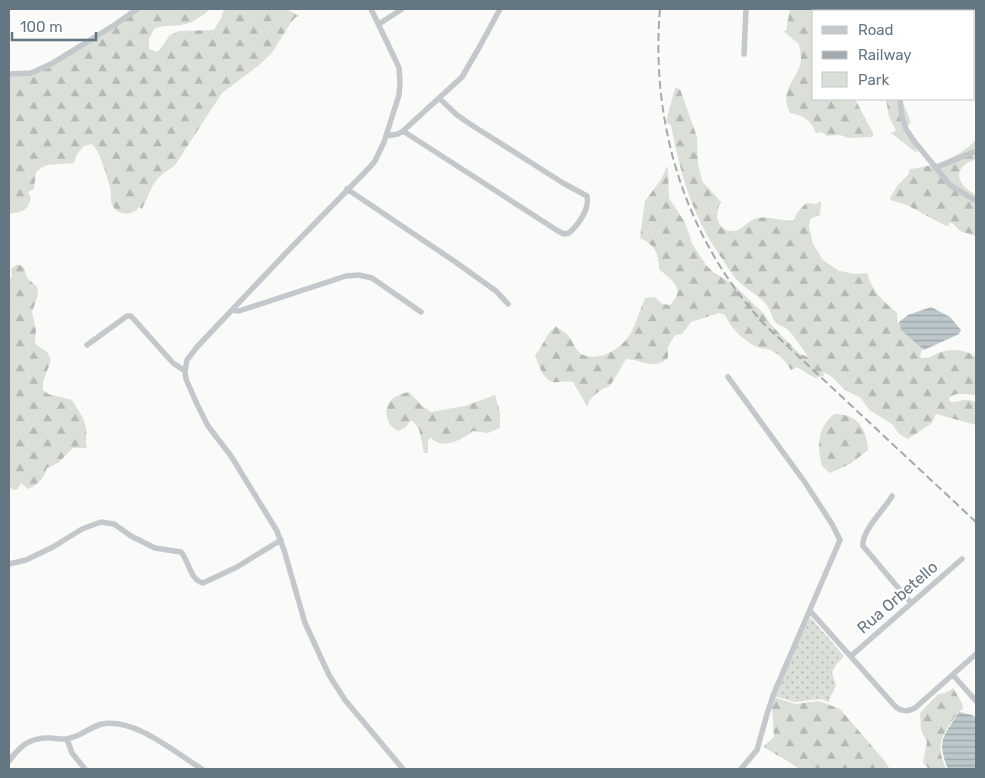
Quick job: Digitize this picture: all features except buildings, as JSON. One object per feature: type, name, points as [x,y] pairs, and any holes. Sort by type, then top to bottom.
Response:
[{"type":"street","points":[[9,74],[31,73],[51,64],[116,24],[136,9]]},
{"type":"street","points":[[371,9],[395,59],[400,75],[399,95],[386,136],[375,161],[232,310],[188,360],[185,371],[186,379],[208,426],[239,468],[281,540],[306,623],[328,675],[345,700],[403,769]]},
{"type":"street","points":[[379,24],[402,9]]},
{"type":"street","points":[[386,136],[403,131],[465,72],[500,9]]},
{"type":"street","points":[[744,54],[746,9]]},
{"type":"street","points":[[403,131],[558,231],[564,234],[570,233],[585,211],[588,202],[587,196],[470,124],[438,98]]},
{"type":"street","points":[[900,100],[906,130],[950,185],[976,201]]},
{"type":"street","points":[[935,168],[976,151]]},
{"type":"street","points":[[347,189],[454,261],[496,291],[508,304]]},
{"type":"street","points":[[232,310],[239,311],[352,274],[372,278],[421,312]]},
{"type":"street","points":[[87,345],[127,316],[131,316],[173,363],[185,371]]},
{"type":"street","points":[[728,377],[804,481],[840,540],[774,693],[766,714],[757,750],[741,769]]},
{"type":"street","points":[[892,496],[866,532],[863,546],[911,603]]},
{"type":"street","points":[[9,564],[20,562],[53,547],[82,529],[105,521],[114,524],[131,536],[155,548],[181,552],[194,577],[203,583],[237,567],[281,540]]},
{"type":"street","name":"Rua Orbetello","points":[[851,656],[962,560]]},
{"type":"street","points":[[812,613],[894,705],[907,712],[915,708],[976,654]]},
{"type":"street","points":[[954,675],[976,701]]},
{"type":"street","points":[[9,761],[22,746],[36,738],[67,739],[99,725],[107,724],[122,726],[160,740],[202,769]]},
{"type":"street","points":[[67,739],[69,748],[85,769]]},
{"type":"green space","points":[[210,9],[197,19],[186,24],[154,29],[149,39],[149,49],[158,52],[170,35],[179,31],[214,30],[224,9],[286,9],[300,16],[296,17],[290,24],[272,53],[222,93],[175,165],[159,177],[153,185],[142,209],[139,207],[133,212],[126,214],[115,209],[111,201],[111,189],[103,164],[92,144],[84,146],[77,154],[74,163],[46,165],[36,172],[34,189],[28,192],[31,198],[26,209],[9,214],[9,76],[29,75],[49,68],[136,10]]},
{"type":"green space","points":[[790,9],[821,9],[812,10],[812,100],[856,100],[873,133],[873,137],[848,138],[840,135],[827,136],[821,132],[816,133],[806,119],[790,113],[786,97],[801,60],[799,44],[783,31],[786,31]]},
{"type":"green space","points":[[675,88],[680,89],[697,137],[698,164],[702,181],[721,202],[717,216],[720,225],[727,230],[736,231],[757,218],[793,221],[806,203],[816,204],[821,201],[820,216],[818,215],[810,219],[809,227],[813,244],[823,260],[839,271],[855,274],[867,273],[879,295],[897,313],[897,322],[911,330],[923,348],[920,355],[921,358],[954,350],[964,351],[976,357],[976,395],[959,394],[949,398],[950,402],[968,400],[976,402],[976,425],[936,414],[932,423],[908,439],[899,434],[892,424],[869,410],[861,398],[845,390],[831,376],[823,372],[824,376],[815,378],[797,367],[791,370],[778,354],[771,350],[759,348],[744,339],[731,325],[725,315],[719,313],[691,322],[682,334],[675,335],[668,347],[668,358],[662,362],[652,364],[626,359],[610,386],[596,393],[587,406],[573,382],[553,382],[546,378],[535,355],[549,333],[556,326],[569,336],[577,351],[581,354],[590,357],[601,356],[622,345],[632,331],[645,298],[655,297],[662,304],[670,305],[675,299],[677,294],[676,285],[659,269],[657,254],[653,247],[640,238],[645,201],[662,178],[667,166],[669,198],[684,221],[691,242],[706,265],[713,272],[733,284],[764,314],[778,332],[800,354],[808,357],[788,330],[775,322],[764,302],[735,278],[710,241],[702,225],[683,177],[671,125],[666,122]]},
{"type":"green space","points":[[886,100],[901,100],[911,122],[907,126],[918,153],[890,133],[896,130],[889,117]]},
{"type":"green space","points":[[976,140],[976,159],[963,167],[959,176],[964,186],[976,195],[976,236],[960,231],[952,223],[949,223],[949,226],[944,225],[907,205],[891,200],[890,198],[897,186],[908,175],[910,169],[946,160],[962,152]]},
{"type":"green space","points":[[16,265],[24,268],[27,278],[37,287],[38,295],[32,312],[36,329],[35,344],[47,352],[51,360],[43,382],[43,390],[48,394],[72,400],[85,425],[87,448],[73,448],[58,463],[47,468],[38,483],[28,489],[21,483],[18,489],[14,490],[9,488],[9,280],[12,276],[11,269]]},
{"type":"green space","points":[[409,392],[422,406],[431,412],[465,406],[495,395],[500,412],[500,428],[488,433],[473,431],[458,441],[446,444],[435,441],[430,437],[428,453],[424,453],[419,429],[413,421],[410,421],[406,427],[398,431],[389,422],[386,413],[391,400]]},
{"type":"green space","points":[[834,414],[848,416],[859,423],[865,435],[868,450],[850,464],[830,473],[822,466],[819,445],[821,432]]},
{"type":"green space","points":[[810,617],[844,656],[832,672],[836,686],[829,702],[820,699],[795,702],[775,696]]},
{"type":"green space","points":[[953,688],[962,703],[963,709],[957,714],[946,730],[941,741],[940,746],[946,769],[929,769],[923,763],[927,742],[921,730],[920,713],[938,694],[945,693]]},
{"type":"green space","points":[[774,697],[795,704],[819,701],[840,709],[890,769],[799,769],[763,747],[774,737],[772,706]]},
{"type":"shaded area","points":[[931,307],[950,317],[961,330],[959,334],[924,350],[901,330],[899,322],[908,315]]},
{"type":"shaded area","points":[[959,712],[976,718],[976,769],[948,769],[944,759],[943,739]]},
{"type":"railway","points":[[660,9],[658,52],[661,95],[668,137],[679,178],[694,218],[714,256],[737,292],[765,325],[976,522]]}]
